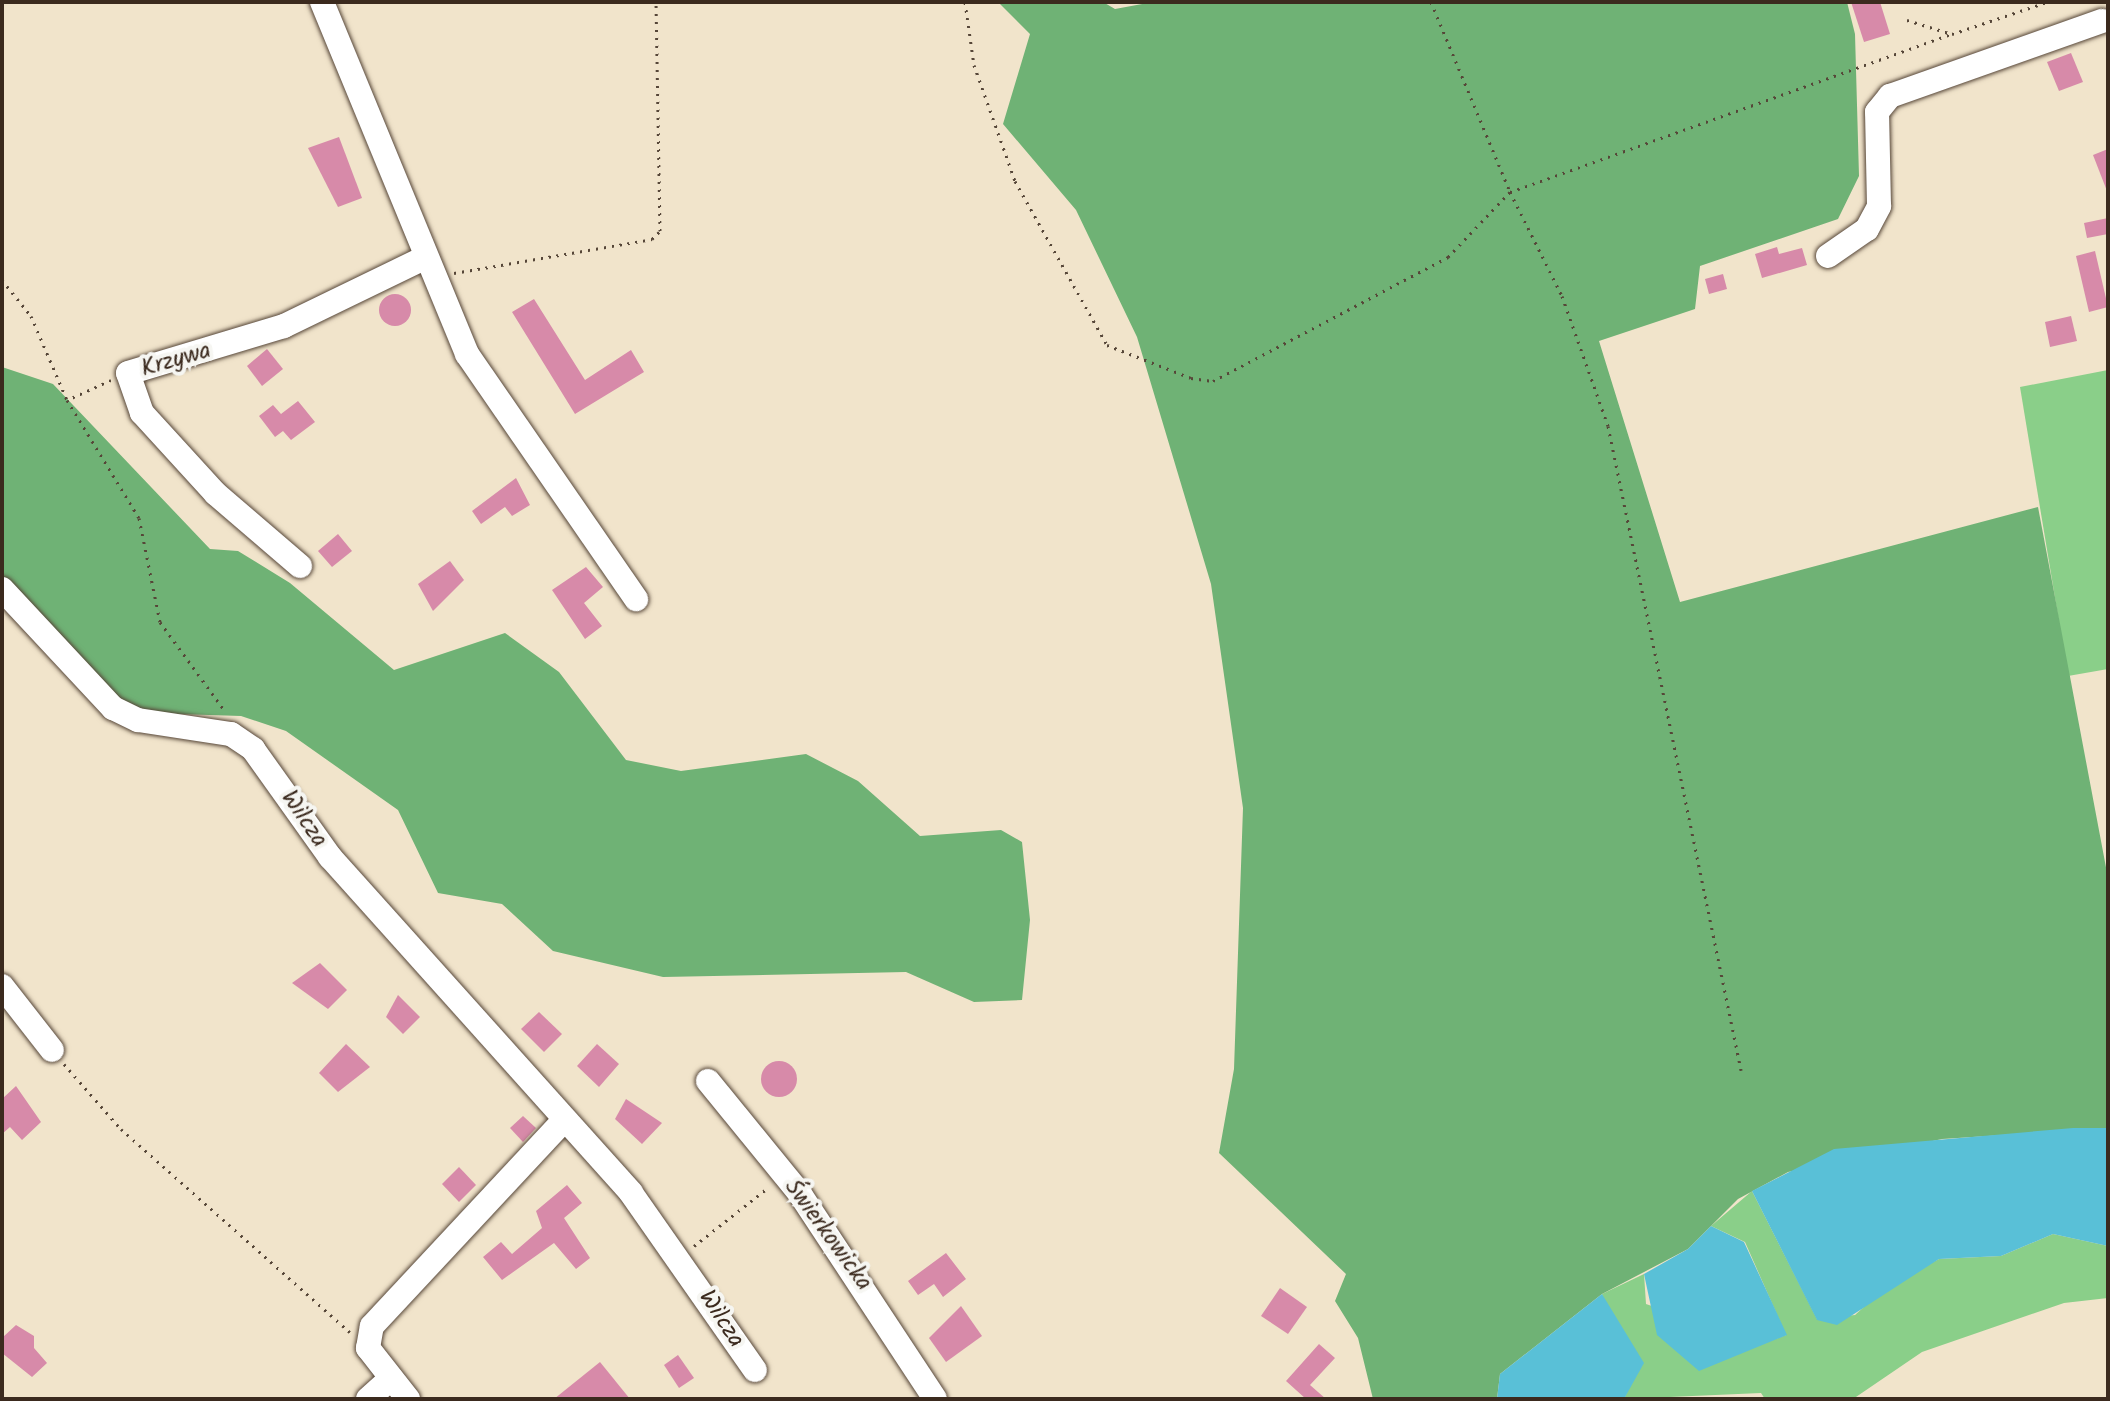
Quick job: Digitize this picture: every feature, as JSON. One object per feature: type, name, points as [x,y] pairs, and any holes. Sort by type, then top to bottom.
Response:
[{"type":"street","points":[[322,2],[426,268],[486,389],[636,599]]},
{"type":"street","points":[[1828,256],[1867,229],[1879,206],[1877,112],[1890,96],[2102,19]]},
{"type":"street","name":"Krzywa","points":[[300,566],[216,494],[142,413],[128,373],[284,326],[426,268]]},
{"type":"street","points":[[2,589],[113,708],[138,720],[231,734]]},
{"type":"street","name":"Wilcza","points":[[231,734],[253,749],[330,857],[564,1120],[681,1257],[755,1370]]},
{"type":"street","points":[[2,986],[52,1050]]},
{"type":"street","name":"Świerkowicka","points":[[708,1081],[785,1174],[935,1399]]},
{"type":"street","points":[[408,1399],[368,1348],[372,1326],[564,1120]]},
{"type":"street","points":[[368,1399],[391,1378]]},
{"type":"path","points":[[426,268],[652,239],[660,231],[656,2]]},
{"type":"path","points":[[965,2],[974,65],[1015,181],[1107,345],[1191,378],[1213,381],[1448,257],[1510,192],[2047,2]]},
{"type":"path","points":[[1431,2],[1510,192],[1562,296],[1608,426],[1741,1070]]},
{"type":"path","points":[[1907,20],[1952,34]]},
{"type":"path","points":[[2,280],[31,316],[67,400],[124,483],[139,518],[160,622],[223,705],[231,734]]},
{"type":"path","points":[[67,400],[128,373]]},
{"type":"path","points":[[52,1050],[121,1129],[368,1348]]},
{"type":"path","points":[[681,1257],[785,1174]]},
{"type":"green space","points":[[998,2],[1103,2],[1115,9],[1153,2],[1847,2],[1855,34],[1859,176],[1838,219],[1700,266],[1695,309],[1599,341],[1680,602],[2038,507],[2108,878],[2108,1128],[1942,1139],[1788,1172],[1738,1199],[1688,1249],[1602,1294],[1500,1374],[1497,1399],[1373,1399],[1358,1338],[1335,1301],[1346,1274],[1219,1153],[1234,1069],[1243,808],[1211,584],[1137,337],[1076,210],[1003,124],[1030,34]]},
{"type":"green space","points":[[2,367],[53,384],[210,549],[238,551],[290,583],[394,670],[505,633],[559,672],[626,760],[681,771],[806,754],[858,781],[920,836],[1001,830],[1022,842],[1030,920],[1022,1000],[974,1002],[906,972],[663,977],[553,951],[502,904],[438,893],[398,810],[286,731],[241,716],[146,713],[123,704],[2,577]]},
{"type":"green space","points":[[2108,370],[2108,669],[2068,676],[2020,387]]},
{"type":"green space","points":[[1752,1191],[1817,1319],[1855,1315],[1886,1287],[1939,1259],[2001,1256],[2053,1234],[2108,1246],[2108,1298],[2064,1303],[1922,1352],[1853,1399],[1765,1399],[1761,1393],[1624,1399],[1628,1390],[1602,1294],[1644,1274],[1646,1304],[1762,1344],[1786,1335],[1745,1242],[1711,1226]]},
{"type":"water","points":[[2073,1128],[2108,1128],[2108,1246],[2053,1234],[2001,1256],[1939,1259],[1837,1325],[1817,1320],[1752,1191],[1834,1149]]},
{"type":"water","points":[[1711,1226],[1744,1242],[1787,1335],[1699,1371],[1657,1335],[1644,1274],[1688,1249]]},
{"type":"water","points":[[1602,1294],[1644,1363],[1624,1399],[1497,1399],[1500,1374]]},
{"type":"building","points":[[1851,2],[1880,2],[1890,34],[1864,42]]},
{"type":"building","points":[[2071,53],[2083,82],[2059,91],[2047,62]]},
{"type":"building","points":[[339,137],[362,198],[338,207],[308,148]]},
{"type":"building","points":[[2108,149],[2108,191],[2107,191],[2093,155]]},
{"type":"building","points":[[2108,218],[2108,234],[2087,238],[2084,223]]},
{"type":"building","points":[[1777,247],[1779,254],[1802,248],[1807,265],[1762,278],[1755,254]]},
{"type":"building","points":[[2095,251],[2108,307],[2089,312],[2076,256]]},
{"type":"building","points":[[1723,274],[1727,289],[1709,294],[1705,279]]},
{"type":"building","points":[[395,294],[406,299],[411,310],[406,321],[395,326],[384,321],[379,310],[384,299]]},
{"type":"building","points":[[534,299],[585,380],[631,350],[644,372],[575,414],[512,312]]},
{"type":"building","points":[[2071,316],[2077,341],[2050,347],[2045,322]]},
{"type":"building","points":[[267,349],[283,369],[262,386],[247,366]]},
{"type":"building","points":[[298,401],[315,422],[291,440],[283,431],[275,437],[259,416],[273,405],[281,414]]},
{"type":"building","points":[[516,478],[530,505],[512,516],[505,507],[481,524],[472,511]]},
{"type":"building","points":[[338,534],[352,551],[332,567],[318,551]]},
{"type":"building","points":[[450,561],[464,580],[433,611],[418,584]]},
{"type":"building","points":[[586,567],[603,587],[584,603],[602,626],[585,639],[552,590]]},
{"type":"building","points":[[320,963],[347,990],[328,1009],[292,983]]},
{"type":"building","points":[[398,995],[420,1017],[403,1034],[386,1017]]},
{"type":"building","points":[[539,1012],[562,1034],[544,1052],[521,1029]]},
{"type":"building","points":[[346,1044],[370,1067],[338,1092],[319,1073]]},
{"type":"building","points":[[597,1044],[619,1064],[599,1087],[577,1066]]},
{"type":"building","points":[[779,1061],[792,1066],[797,1079],[792,1092],[779,1097],[766,1092],[761,1079],[766,1066]]},
{"type":"building","points":[[16,1086],[41,1122],[22,1140],[10,1127],[2,1134],[2,1099]]},
{"type":"building","points":[[626,1099],[662,1123],[642,1144],[615,1119]]},
{"type":"building","points":[[523,1116],[536,1128],[523,1142],[510,1128]]},
{"type":"building","points":[[459,1167],[476,1185],[459,1202],[442,1184]]},
{"type":"building","points":[[567,1185],[582,1203],[564,1218],[590,1258],[576,1269],[554,1243],[502,1280],[483,1257],[501,1242],[512,1254],[542,1228],[536,1211]]},
{"type":"building","points":[[946,1253],[966,1279],[943,1297],[934,1284],[918,1295],[908,1281]]},
{"type":"building","points":[[1280,1288],[1307,1307],[1288,1334],[1261,1316]]},
{"type":"building","points":[[961,1306],[982,1336],[946,1362],[929,1338]]},
{"type":"building","points":[[16,1325],[34,1336],[34,1348],[47,1363],[32,1377],[2,1353],[2,1338]]},
{"type":"building","points":[[1319,1344],[1335,1358],[1310,1385],[1326,1399],[1306,1399],[1286,1381]]},
{"type":"building","points":[[678,1355],[694,1378],[679,1388],[664,1365]]},
{"type":"building","points":[[600,1362],[630,1399],[554,1399]]}]
